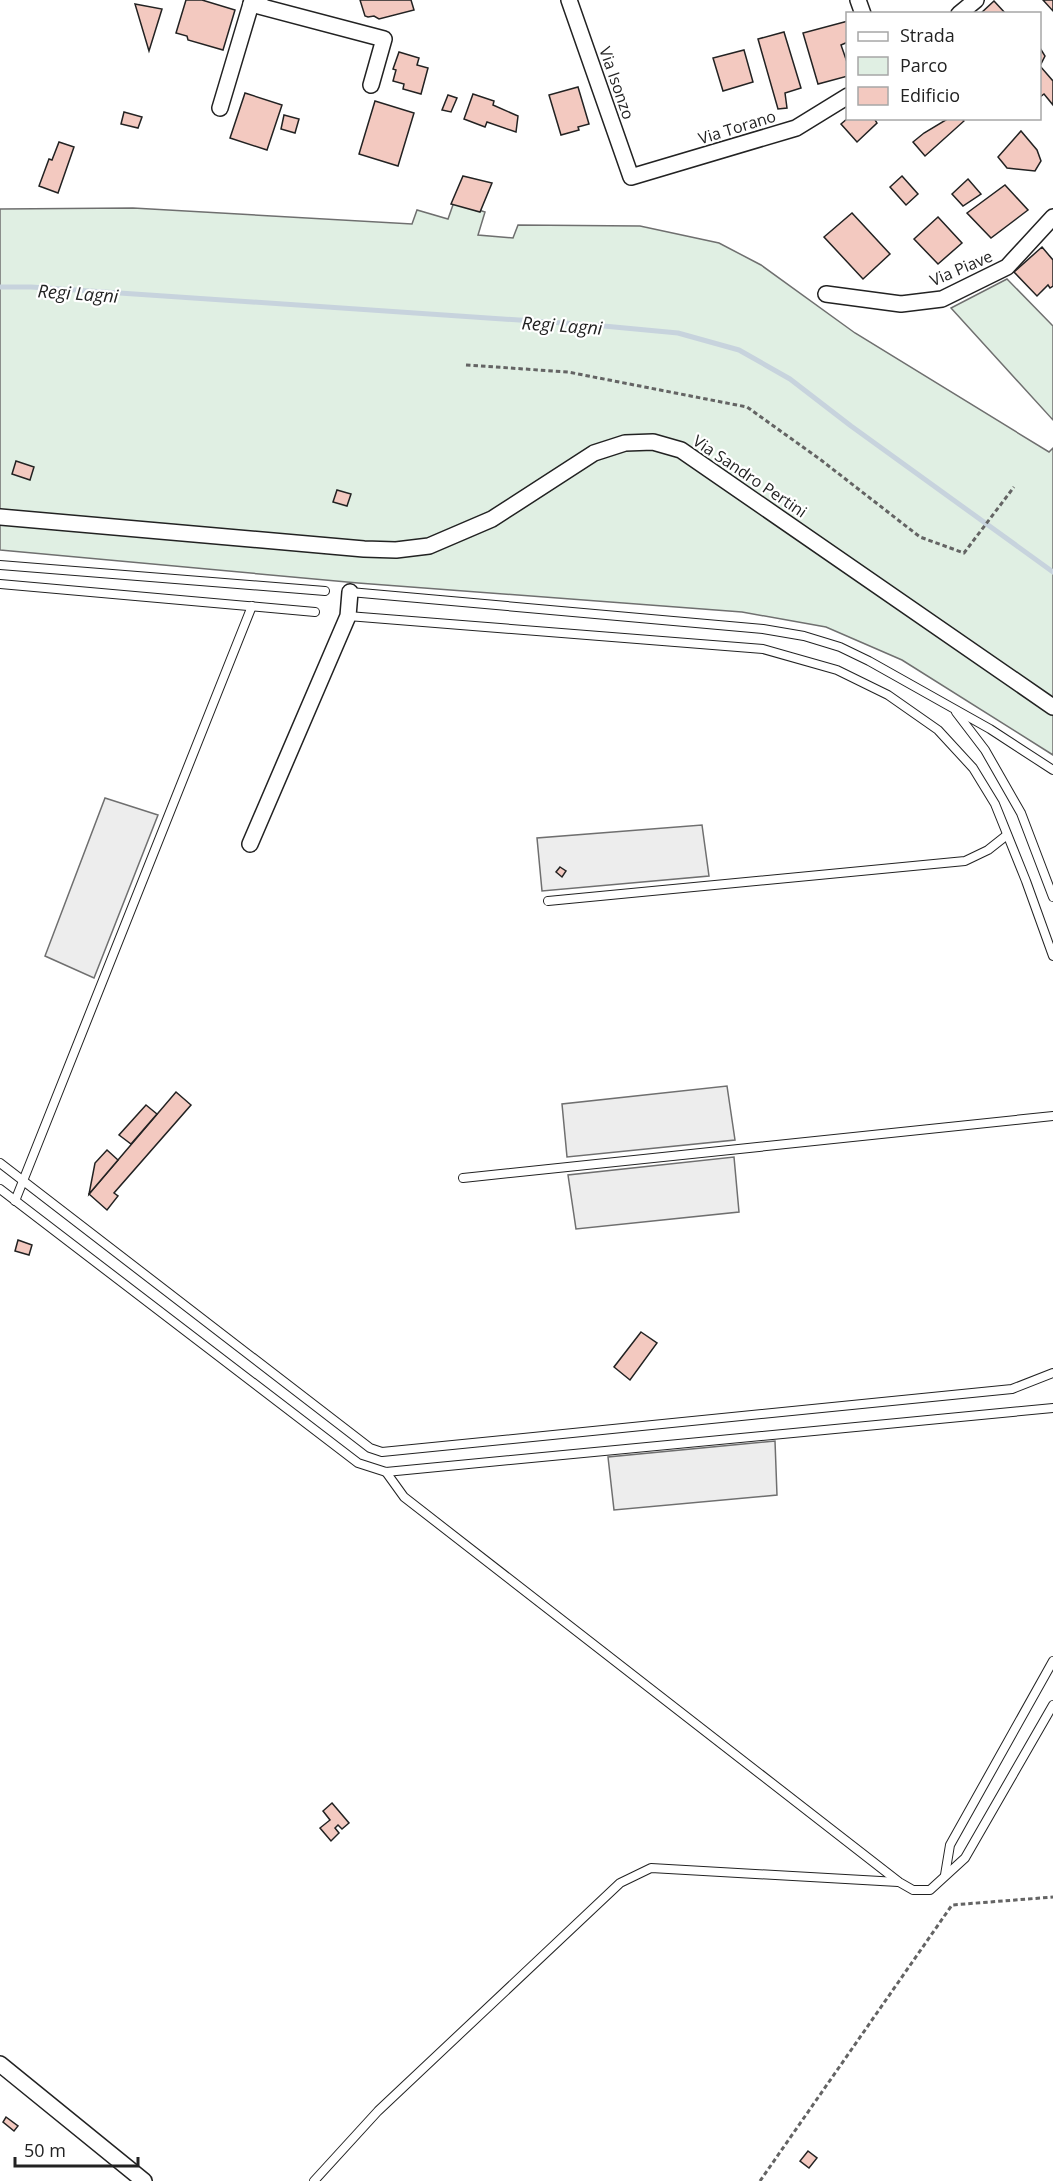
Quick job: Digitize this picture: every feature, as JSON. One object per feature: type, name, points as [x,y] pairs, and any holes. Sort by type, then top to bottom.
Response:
[{"type":"street","name":"Via Isonzo","points":[[568,0],[631,177]]},
{"type":"street","points":[[961,12],[976,0]]},
{"type":"street","points":[[220,108],[259,2],[384,39],[371,86]]},
{"type":"street","name":"Via Torano","points":[[631,177],[796,128],[846,97]]},
{"type":"street","name":"Via Piave","points":[[826,294],[901,304],[942,299],[1007,267],[1053,217]]},
{"type":"street","name":"Via Sandro Pertini","points":[[0,517],[396,550],[429,546],[492,519],[594,453],[625,443],[653,442],[681,450],[1053,707]]},
{"type":"street","points":[[250,844],[348,616],[350,592]]},
{"type":"street","points":[[0,2064],[144,2181]]},
{"type":"lane","points":[[0,565],[325,591]]},
{"type":"lane","points":[[0,584],[315,612]]},
{"type":"lane","points":[[350,592],[763,629],[804,636],[840,647],[869,661],[990,729],[1053,770]]},
{"type":"lane","points":[[15,1201],[252,606]]},
{"type":"lane","points":[[348,616],[763,649],[837,670],[888,695],[938,730],[973,768],[994,804],[1053,956]]},
{"type":"lane","points":[[953,708],[985,750],[1021,813],[1053,897]]},
{"type":"lane","points":[[548,901],[964,861],[988,850],[1007,835]]},
{"type":"lane","points":[[463,1178],[1053,1116]]},
{"type":"lane","points":[[0,1163],[370,1448],[382,1452],[1012,1389],[1053,1373]]},
{"type":"lane","points":[[0,1189],[358,1463],[386,1472],[1053,1408]]},
{"type":"lane","points":[[386,1472],[404,1497],[899,1882],[913,1890],[930,1890],[965,1857],[1053,1705]]},
{"type":"lane","points":[[945,1875],[950,1845],[1053,1661]]},
{"type":"lane","points":[[314,2181],[378,2111],[620,1883],[651,1868],[899,1882]]},
{"type":"path","points":[[466,365],[568,372],[747,407],[821,460],[920,537],[964,553],[1014,487]]},
{"type":"path","points":[[760,2181],[952,1905],[1053,1897]]},
{"type":"green space","points":[[454,202],[485,212],[478,235],[513,238],[518,225],[640,226],[719,243],[761,265],[855,333],[1049,452],[1053,448],[1053,755],[902,660],[826,627],[742,612],[358,583],[0,550],[0,209],[133,208],[412,224],[417,210],[448,219]]},
{"type":"green space","points":[[1007,279],[1053,326],[1053,420],[951,308]]},
{"type":"shaded area","points":[[105,798],[158,815],[94,978],[45,956]]},
{"type":"shaded area","points":[[702,825],[709,876],[542,891],[537,838]]},
{"type":"shaded area","points":[[727,1086],[735,1140],[567,1157],[562,1104]]},
{"type":"shaded area","points":[[734,1157],[739,1212],[576,1229],[568,1175]]},
{"type":"shaded area","points":[[775,1441],[777,1495],[614,1510],[608,1457]]},
{"type":"building","points":[[186,0],[202,0],[235,10],[223,50],[188,40],[187,36],[176,33]]},
{"type":"building","points":[[360,0],[411,0],[414,10],[379,19],[374,16],[368,17],[365,16]]},
{"type":"building","points":[[1043,0],[1053,0],[1053,11]]},
{"type":"building","points":[[994,1],[1004,12],[982,12]]},
{"type":"building","points":[[135,4],[162,9],[149,51]]},
{"type":"building","points":[[846,22],[846,43],[841,45],[846,59],[846,77],[818,84],[803,33]]},
{"type":"building","points":[[784,32],[801,88],[785,93],[787,108],[778,109],[758,39]]},
{"type":"building","points":[[744,50],[753,82],[723,91],[713,58]]},
{"type":"building","points":[[1041,50],[1045,56],[1041,64]]},
{"type":"building","points":[[399,52],[419,58],[417,65],[428,68],[421,94],[403,89],[404,84],[393,81],[396,70],[393,69]]},
{"type":"building","points":[[1041,67],[1053,81],[1053,105],[1044,94],[1041,96]]},
{"type":"building","points":[[578,87],[589,124],[578,127],[579,130],[561,135],[549,95]]},
{"type":"building","points":[[245,93],[282,105],[267,150],[230,138]]},
{"type":"building","points":[[473,94],[494,101],[493,105],[518,116],[516,132],[487,122],[485,127],[464,119]]},
{"type":"building","points":[[448,95],[457,98],[451,112],[442,110]]},
{"type":"building","points":[[375,101],[414,113],[398,166],[359,154]]},
{"type":"building","points":[[124,112],[142,117],[138,128],[121,124]]},
{"type":"building","points":[[284,115],[299,119],[295,133],[281,129]]},
{"type":"building","points":[[846,120],[875,120],[877,123],[857,142],[841,124]]},
{"type":"building","points":[[946,120],[964,121],[925,156],[913,142]]},
{"type":"building","points":[[1021,131],[1037,150],[1041,161],[1035,171],[1007,168],[998,157]]},
{"type":"building","points":[[59,142],[74,147],[58,193],[39,186],[49,159],[52,160]]},
{"type":"building","points":[[463,176],[492,183],[480,212],[451,204]]},
{"type":"building","points":[[902,176],[918,194],[906,205],[890,187]]},
{"type":"building","points":[[968,179],[981,194],[963,206],[952,194]]},
{"type":"building","points":[[1005,185],[1028,210],[991,238],[967,213]]},
{"type":"building","points":[[852,213],[890,254],[863,279],[824,237]]},
{"type":"building","points":[[938,217],[962,243],[938,264],[914,239]]},
{"type":"building","points":[[1042,247],[1053,260],[1053,286],[1050,288],[1048,285],[1037,296],[1014,272]]},
{"type":"building","points":[[16,461],[34,467],[30,480],[12,474]]},
{"type":"building","points":[[337,490],[351,494],[347,506],[333,502]]},
{"type":"building","points":[[560,867],[566,871],[562,877],[556,872]]},
{"type":"building","points":[[176,1092],[191,1105],[114,1193],[118,1196],[107,1210],[89,1194]]},
{"type":"building","points":[[146,1105],[157,1114],[131,1144],[119,1135]]},
{"type":"building","points":[[107,1150],[118,1160],[89,1194],[95,1163]]},
{"type":"building","points":[[18,1240],[32,1245],[29,1255],[15,1251]]},
{"type":"building","points":[[641,1332],[657,1343],[630,1380],[614,1367]]},
{"type":"building","points":[[332,1803],[349,1823],[342,1829],[338,1825],[335,1828],[339,1833],[331,1841],[320,1828],[330,1820],[323,1811]]},
{"type":"building","points":[[6,2117],[18,2126],[14,2131],[3,2122]]},
{"type":"building","points":[[808,2151],[817,2158],[809,2168],[800,2161]]},
{"type":"waterway","name":"Regi Lagni","points":[[0,287],[31,287],[593,325],[678,333],[739,350],[790,379],[851,426],[1053,572]]}]
